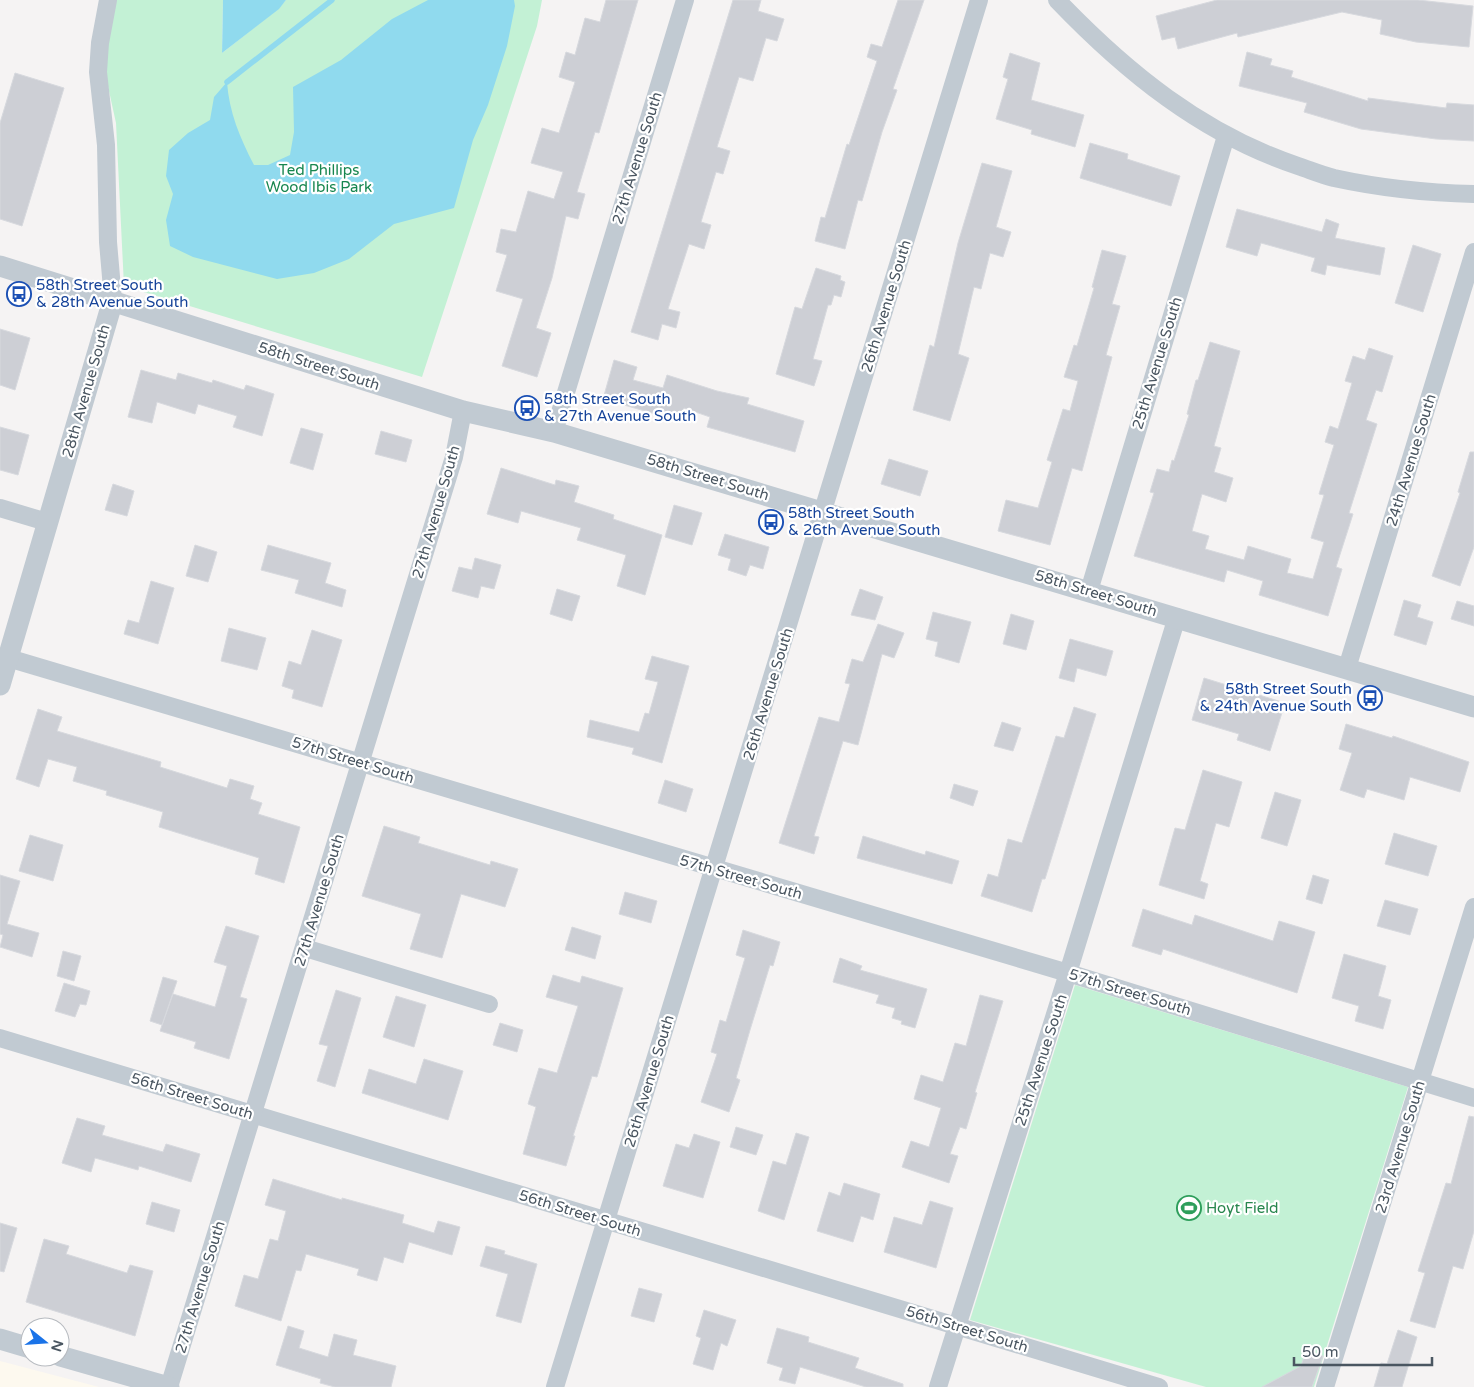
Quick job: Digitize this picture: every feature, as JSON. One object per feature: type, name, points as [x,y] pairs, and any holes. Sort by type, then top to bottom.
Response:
[{"type":"street","name":"28th Avenue South","points":[[0,685],[113,300],[108,242],[106,145],[98,72],[100,43],[108,0]]},
{"type":"street","name":"27th Avenue South","points":[[554,432],[685,0]]},
{"type":"street","name":"26th Avenue South","points":[[556,1387],[979,0]]},
{"type":"street","points":[[1056,0],[1096,41],[1146,83],[1180,108],[1226,136],[1269,156],[1333,178],[1392,188],[1474,194]]},
{"type":"street","name":"25th Avenue South","points":[[1088,590],[1226,136]]},
{"type":"street","name":"24th Avenue South","points":[[1347,668],[1474,252]]},
{"type":"street","name":"58th Street South","points":[[0,266],[463,411],[554,432],[1088,590],[1474,707]]},
{"type":"street","name":"27th Avenue South","points":[[169,1387],[454,457],[463,411]]},
{"type":"street","points":[[0,508],[47,522]]},
{"type":"street","name":"25th Avenue South","points":[[938,1387],[1177,617]]},
{"type":"street","name":"57th Street South","points":[[8,658],[1068,973],[1474,1098]]},
{"type":"street","name":"23rd Avenue South","points":[[1325,1387],[1474,907]]},
{"type":"street","points":[[304,948],[489,1004]]},
{"type":"street","name":"56th Street South","points":[[0,1038],[1159,1387]]},
{"type":"street","points":[[0,1339],[20,1345]]},
{"type":"street","points":[[70,1359],[169,1387]]},
{"type":"shaded area","points":[[0,1361],[99,1387],[0,1387]]},
{"type":"green space","name":"Ted Phillips Wood Ibis Park","points":[[114,0],[223,0],[222,53],[278,9],[286,0],[542,0],[537,26],[422,377],[124,286],[116,123],[104,68]]},
{"type":"green space","name":"Hoyt Field","points":[[1075,985],[1408,1087],[1314,1387],[1206,1387],[970,1320]]},
{"type":"water","points":[[223,0],[286,0],[279,9],[222,53]]},
{"type":"water","points":[[428,0],[514,0],[515,6],[507,46],[488,105],[473,140],[454,208],[394,224],[349,259],[314,273],[277,279],[193,257],[170,246],[166,220],[173,194],[166,176],[169,150],[188,133],[210,120],[214,97],[227,82],[233,114],[249,155],[254,165],[268,165],[290,155],[294,132],[293,87],[341,60],[392,19]]},
{"type":"building","points":[[606,0],[638,0],[599,133],[595,132],[577,192],[585,194],[578,219],[566,216],[552,278],[536,328],[551,333],[537,377],[502,366],[523,299],[496,291],[507,255],[496,252],[501,229],[516,232],[528,191],[554,199],[563,172],[531,163],[542,128],[559,133],[575,82],[559,77],[566,52],[575,55],[585,18],[600,22]]},
{"type":"building","points":[[733,0],[761,0],[758,11],[784,19],[777,41],[766,38],[753,81],[739,77],[717,147],[730,151],[723,174],[716,172],[701,222],[711,225],[704,249],[689,244],[668,309],[680,312],[676,328],[662,324],[658,340],[631,332]]},
{"type":"building","points":[[898,0],[924,0],[893,89],[897,90],[882,132],[862,201],[858,200],[845,249],[815,241],[821,217],[825,218],[847,144],[849,145],[877,61],[867,57],[871,44],[882,47]]},
{"type":"building","points":[[1217,0],[1418,0],[1473,6],[1469,47],[1416,42],[1380,34],[1382,20],[1342,12],[1238,37],[1237,33],[1178,49],[1175,37],[1162,40],[1156,16]]},
{"type":"building","points":[[1247,52],[1272,59],[1270,65],[1293,71],[1291,77],[1368,101],[1368,98],[1446,108],[1447,103],[1474,105],[1474,141],[1436,139],[1361,129],[1304,112],[1307,103],[1239,86]]},
{"type":"building","points":[[1010,53],[1040,63],[1031,100],[1084,115],[1075,147],[1031,134],[1032,130],[996,119],[1008,79],[1003,77]]},
{"type":"building","points":[[15,73],[64,88],[22,226],[0,219],[0,123]]},
{"type":"building","points":[[1090,143],[1128,154],[1127,159],[1180,176],[1171,206],[1080,178]]},
{"type":"building","points":[[982,163],[1012,171],[996,227],[1011,232],[1003,257],[990,253],[981,289],[974,287],[958,354],[969,358],[950,421],[913,410],[930,345],[934,347],[958,243]]},
{"type":"building","points":[[1237,209],[1322,232],[1326,219],[1339,224],[1335,238],[1385,248],[1380,275],[1327,265],[1325,275],[1311,271],[1315,258],[1261,243],[1257,256],[1226,247]]},
{"type":"building","points":[[1413,245],[1441,254],[1423,312],[1395,303]]},
{"type":"building","points":[[1102,250],[1126,256],[1112,304],[1120,306],[1106,355],[1112,357],[1082,471],[1072,468],[1050,545],[998,531],[1006,500],[1038,508],[1052,462],[1047,460],[1063,409],[1070,411],[1078,381],[1064,377],[1074,345],[1077,346],[1094,288],[1092,287]]},
{"type":"building","points":[[816,268],[841,276],[840,280],[845,282],[841,297],[834,295],[831,305],[828,305],[813,359],[822,361],[814,386],[776,374],[795,307],[802,309]]},
{"type":"building","points":[[0,329],[30,338],[15,390],[0,385]]},
{"type":"building","points":[[1210,342],[1240,351],[1214,446],[1221,448],[1214,472],[1233,478],[1226,502],[1202,494],[1192,531],[1209,536],[1205,549],[1244,560],[1248,546],[1291,559],[1287,573],[1313,579],[1324,542],[1311,538],[1324,495],[1319,494],[1334,445],[1325,442],[1330,426],[1338,429],[1352,383],[1345,381],[1353,356],[1365,360],[1369,348],[1393,356],[1382,392],[1376,390],[1366,420],[1377,424],[1349,513],[1353,514],[1336,567],[1342,569],[1328,616],[1259,595],[1263,581],[1227,570],[1224,582],[1134,556],[1154,493],[1150,492],[1157,469],[1169,472],[1172,460],[1174,461],[1189,415],[1187,414],[1196,380],[1198,380]]},
{"type":"building","points":[[614,360],[637,367],[633,380],[663,388],[667,375],[717,391],[749,398],[747,404],[804,421],[795,452],[707,427],[710,417],[684,408],[680,421],[603,399]]},
{"type":"building","points":[[141,370],[176,380],[178,373],[212,383],[213,380],[244,390],[246,385],[274,394],[262,436],[233,427],[237,416],[198,404],[195,414],[157,402],[152,423],[128,417]]},
{"type":"building","points":[[0,427],[29,435],[18,475],[0,470]]},
{"type":"building","points":[[301,428],[323,434],[313,470],[290,463]]},
{"type":"building","points":[[381,431],[412,440],[406,462],[375,454]]},
{"type":"building","points":[[1470,452],[1474,452],[1474,547],[1460,586],[1432,576],[1460,493],[1458,492]]},
{"type":"building","points":[[889,459],[928,471],[920,496],[881,484]]},
{"type":"building","points":[[501,468],[555,485],[556,480],[579,486],[574,502],[614,515],[613,519],[662,535],[645,595],[617,586],[626,555],[577,540],[581,528],[521,511],[518,523],[487,514]]},
{"type":"building","points":[[113,484],[134,491],[127,516],[105,510]]},
{"type":"building","points":[[674,505],[702,513],[692,545],[665,537]]},
{"type":"building","points":[[725,534],[769,547],[763,569],[750,565],[746,576],[728,570],[731,559],[718,555]]},
{"type":"building","points":[[195,545],[217,552],[208,582],[186,576]]},
{"type":"building","points":[[268,545],[331,563],[325,583],[346,590],[342,607],[295,593],[299,580],[261,570]]},
{"type":"building","points":[[475,558],[501,565],[494,589],[481,586],[478,598],[452,591],[459,567],[472,570]]},
{"type":"building","points":[[151,581],[174,588],[158,644],[124,634],[128,620],[139,623]]},
{"type":"building","points":[[557,589],[580,596],[572,621],[550,614]]},
{"type":"building","points":[[860,589],[883,597],[875,620],[851,615]]},
{"type":"building","points":[[1404,600],[1421,605],[1417,617],[1433,622],[1426,645],[1394,635]]},
{"type":"building","points":[[1457,601],[1474,606],[1474,626],[1451,619]]},
{"type":"building","points":[[933,612],[971,622],[959,663],[935,656],[938,642],[926,639]]},
{"type":"building","points":[[1011,614],[1034,621],[1026,650],[1003,644]]},
{"type":"building","points":[[878,624],[904,633],[894,658],[882,654],[858,745],[843,741],[814,836],[819,837],[814,854],[779,843],[819,717],[839,722],[850,684],[845,683],[852,659],[863,662]]},
{"type":"building","points":[[229,628],[266,638],[257,670],[221,661]]},
{"type":"building","points":[[312,630],[342,640],[322,707],[292,698],[294,690],[282,686],[289,661],[301,665]]},
{"type":"building","points":[[1070,639],[1113,651],[1106,676],[1077,668],[1074,682],[1059,678]]},
{"type":"building","points":[[652,656],[689,666],[662,763],[632,754],[634,748],[587,737],[590,720],[639,732],[645,713],[649,714],[658,682],[645,679]]},
{"type":"building","points":[[1204,678],[1285,703],[1270,751],[1237,740],[1239,734],[1192,720]]},
{"type":"building","points":[[1074,707],[1096,714],[1045,879],[1042,879],[1032,912],[981,896],[988,874],[998,877],[1008,839],[1022,843],[1056,736],[1064,738]]},
{"type":"building","points":[[38,709],[62,717],[57,731],[161,762],[160,767],[227,788],[230,779],[254,786],[250,799],[262,803],[258,814],[300,827],[284,883],[255,874],[259,858],[159,827],[163,812],[106,795],[107,791],[73,781],[77,767],[48,759],[39,787],[16,779]]},
{"type":"building","points":[[1002,722],[1021,728],[1013,751],[994,746]]},
{"type":"building","points":[[1346,724],[1392,738],[1393,736],[1469,762],[1460,792],[1410,777],[1404,800],[1367,789],[1364,798],[1340,790],[1352,753],[1339,749]]},
{"type":"building","points":[[1203,770],[1242,782],[1229,827],[1216,823],[1200,881],[1208,884],[1204,899],[1159,885],[1175,828],[1185,830]]},
{"type":"building","points":[[665,780],[693,789],[686,812],[658,803]]},
{"type":"building","points":[[954,784],[978,791],[973,806],[950,798]]},
{"type":"building","points":[[1275,792],[1301,800],[1287,846],[1261,838]]},
{"type":"building","points":[[384,826],[420,837],[418,843],[490,865],[491,861],[518,869],[505,907],[461,894],[442,958],[410,949],[421,914],[362,896]]},
{"type":"building","points":[[1394,833],[1437,846],[1428,876],[1385,864]]},
{"type":"building","points":[[30,835],[63,845],[53,881],[19,871]]},
{"type":"building","points":[[863,836],[925,855],[926,851],[959,861],[952,884],[857,858]]},
{"type":"building","points":[[0,875],[20,881],[7,924],[39,933],[32,957],[0,947],[3,935],[0,934]]},
{"type":"building","points":[[1313,875],[1329,880],[1322,904],[1306,899]]},
{"type":"building","points":[[625,892],[657,901],[651,923],[619,914]]},
{"type":"building","points":[[1385,900],[1418,909],[1410,935],[1377,926]]},
{"type":"building","points":[[1143,909],[1192,925],[1195,915],[1273,941],[1279,921],[1315,932],[1297,993],[1163,949],[1161,955],[1132,946]]},
{"type":"building","points":[[226,926],[259,936],[240,997],[247,999],[229,1059],[194,1048],[196,1042],[160,1031],[173,994],[215,1007],[227,966],[214,962]]},
{"type":"building","points":[[572,927],[601,936],[595,959],[565,950]]},
{"type":"building","points":[[743,930],[780,942],[773,966],[770,965],[750,1030],[736,1078],[740,1080],[729,1112],[701,1102],[717,1054],[711,1052],[720,1020],[726,1022],[745,958],[736,955]]},
{"type":"building","points":[[63,951],[81,956],[74,981],[57,976]]},
{"type":"building","points":[[1344,954],[1386,966],[1378,996],[1391,1000],[1383,1029],[1355,1021],[1359,1006],[1332,998]]},
{"type":"building","points":[[840,958],[862,966],[860,970],[927,989],[915,1028],[901,1024],[902,1021],[892,1018],[895,1008],[876,1003],[879,995],[833,982]]},
{"type":"building","points":[[553,975],[580,983],[582,976],[623,988],[597,1077],[592,1076],[573,1136],[575,1136],[566,1166],[523,1154],[536,1107],[528,1104],[539,1068],[557,1073],[578,1006],[546,997]]},
{"type":"building","points":[[163,977],[177,981],[162,1025],[150,1021]]},
{"type":"building","points":[[64,983],[90,991],[86,1005],[80,1004],[75,1017],[55,1011]]},
{"type":"building","points":[[336,990],[361,998],[335,1087],[317,1081],[328,1046],[319,1044]]},
{"type":"building","points":[[980,995],[1003,1001],[975,1092],[977,1093],[966,1129],[960,1127],[950,1154],[958,1156],[949,1183],[902,1167],[911,1141],[929,1147],[941,1108],[914,1099],[921,1075],[943,1082],[955,1043],[966,1046]]},
{"type":"building","points":[[396,996],[426,1005],[414,1047],[383,1037]]},
{"type":"building","points":[[500,1023],[523,1030],[517,1052],[493,1045]]},
{"type":"building","points":[[424,1059],[463,1071],[448,1120],[362,1093],[369,1069],[416,1084]]},
{"type":"building","points":[[1469,1116],[1474,1117],[1474,1231],[1463,1269],[1453,1266],[1435,1328],[1410,1321],[1425,1273],[1418,1271],[1446,1183],[1451,1184]]},
{"type":"building","points":[[77,1118],[105,1126],[102,1135],[163,1152],[166,1144],[200,1154],[191,1182],[139,1166],[138,1170],[95,1158],[91,1172],[62,1163]]},
{"type":"building","points":[[736,1127],[763,1135],[756,1155],[730,1147]]},
{"type":"building","points":[[796,1133],[809,1137],[784,1220],[758,1211],[773,1161],[786,1165]]},
{"type":"building","points":[[694,1134],[720,1142],[703,1198],[663,1186],[676,1144],[689,1148]]},
{"type":"building","points":[[273,1179],[342,1200],[342,1198],[404,1215],[402,1223],[434,1233],[438,1221],[460,1227],[452,1255],[409,1242],[403,1263],[384,1257],[377,1281],[357,1275],[359,1269],[306,1254],[301,1271],[296,1270],[281,1321],[235,1306],[244,1275],[258,1279],[270,1239],[278,1241],[286,1211],[265,1205]]},
{"type":"building","points":[[844,1183],[880,1194],[873,1220],[861,1216],[853,1242],[817,1231],[829,1192],[840,1196]]},
{"type":"building","points":[[930,1201],[953,1208],[936,1268],[884,1252],[894,1217],[922,1225]]},
{"type":"building","points":[[152,1202],[180,1210],[174,1232],[146,1224]]},
{"type":"building","points":[[0,1223],[17,1228],[4,1272],[0,1271]]},
{"type":"building","points":[[44,1239],[69,1246],[66,1254],[127,1273],[130,1265],[153,1271],[135,1336],[26,1302]]},
{"type":"building","points":[[486,1246],[505,1251],[504,1254],[537,1264],[521,1323],[496,1316],[508,1274],[480,1266]]},
{"type":"building","points":[[639,1288],[662,1294],[654,1322],[631,1316]]},
{"type":"building","points":[[704,1310],[736,1320],[727,1346],[721,1343],[713,1370],[693,1364],[701,1338],[696,1336]]},
{"type":"building","points":[[288,1326],[304,1331],[299,1348],[328,1357],[334,1334],[357,1340],[353,1355],[396,1366],[391,1387],[335,1387],[320,1383],[321,1379],[276,1365]]},
{"type":"building","points":[[777,1328],[809,1337],[808,1342],[859,1358],[855,1368],[903,1384],[903,1387],[866,1387],[800,1367],[795,1384],[779,1380],[783,1368],[767,1363]]},
{"type":"building","points":[[1398,1330],[1417,1337],[1402,1387],[1374,1387],[1381,1363],[1387,1364]]},
{"type":"building","points":[[1306,1351],[1323,1356],[1312,1387],[1262,1387],[1301,1366]]},
{"type":"waterway","points":[[227,82],[332,0]]},
{"type":"place","name":"58th Street South & 28th Avenue South","points":[[19,294]]},
{"type":"place","name":"58th Street South & 27th Avenue South","points":[[527,408]]},
{"type":"place","name":"58th Street South & 26th Avenue South","points":[[771,522]]},
{"type":"place","name":"58th Street South & 24th Avenue South","points":[[1370,698]]},
{"type":"place","name":"Hoyt Field","points":[[1189,1208]]}]
